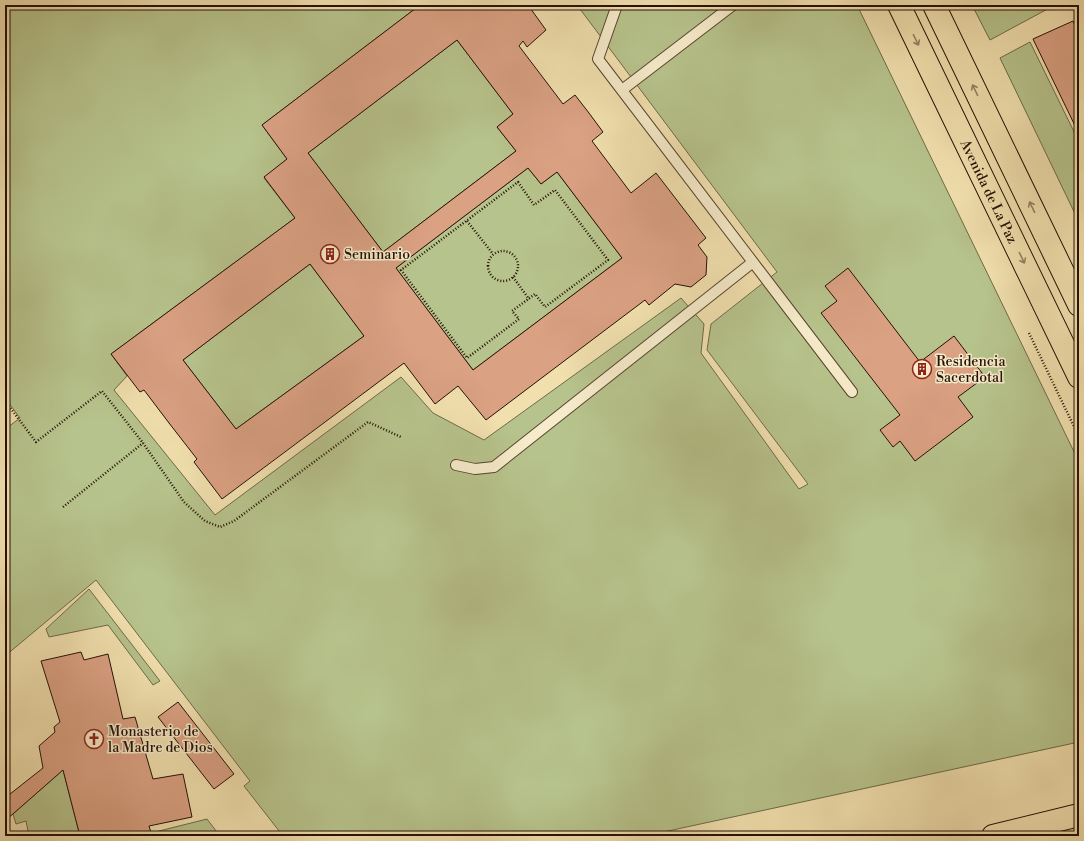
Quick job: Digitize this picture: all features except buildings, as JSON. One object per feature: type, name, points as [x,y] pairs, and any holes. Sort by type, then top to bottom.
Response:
[{"type":"main road","name":"Avenida de La Paz","points":[[899,5],[1079,377]]},
{"type":"main road","points":[[934,5],[1079,305]]},
{"type":"main road","points":[[993,836],[1079,815]]},
{"type":"lane","points":[[617,5],[598,59],[852,392]]},
{"type":"lane","points":[[622,90],[733,5]]},
{"type":"lane","points":[[456,465],[475,469],[494,467],[753,262]]},
{"type":"path","points":[[518,182],[534,205],[555,190],[608,260],[545,307],[535,294],[512,311],[518,319],[468,358],[401,270],[467,220],[518,182]]},
{"type":"path","points":[[467,220],[493,254]]},
{"type":"path","points":[[506,251],[514,256],[518,264],[513,278],[503,281],[493,277],[490,273],[488,263],[493,254],[506,251]]},
{"type":"path","points":[[513,278],[529,299]]},
{"type":"path","points":[[5,401],[36,442],[102,391],[143,443],[184,502],[205,521],[220,527],[234,522],[368,422],[401,437]]},
{"type":"path","points":[[63,507],[143,443]]},
{"type":"green space","points":[[5,5],[420,5],[262,125],[287,159],[264,178],[295,218],[111,354],[127,376],[114,390],[215,515],[401,377],[433,413],[484,440],[681,298],[704,324],[701,353],[799,489],[808,484],[707,350],[711,324],[777,272],[577,5],[857,5],[1079,462],[1079,742],[645,836],[283,836],[244,786],[250,781],[96,580],[5,656],[5,423],[8,427],[20,418],[5,398]]},
{"type":"green space","points":[[972,5],[994,5],[999,8],[1008,9],[1018,5],[1055,5],[990,40]]},
{"type":"green space","points":[[457,40],[513,114],[497,127],[516,151],[383,252],[308,153]]},
{"type":"green space","points":[[1030,42],[1079,142],[1079,222],[1000,58]]},
{"type":"green space","points":[[528,168],[541,184],[557,172],[622,258],[473,370],[396,268]]},
{"type":"green space","points":[[310,264],[364,336],[236,429],[183,360]]},
{"type":"green space","points":[[89,589],[160,681],[153,685],[108,625],[49,637],[46,629]]},
{"type":"green space","points":[[63,770],[80,836],[29,836],[26,821],[16,824],[13,814]]},
{"type":"green space","points":[[207,819],[220,836],[152,836],[151,833]]},
{"type":"place","name":"Seminario","points":[[330,254]]},
{"type":"place","name":"Residencia Sacerdotal","points":[[922,369]]},
{"type":"place","name":"Monasterio de la Madre de Dios","points":[[94,739]]}]
